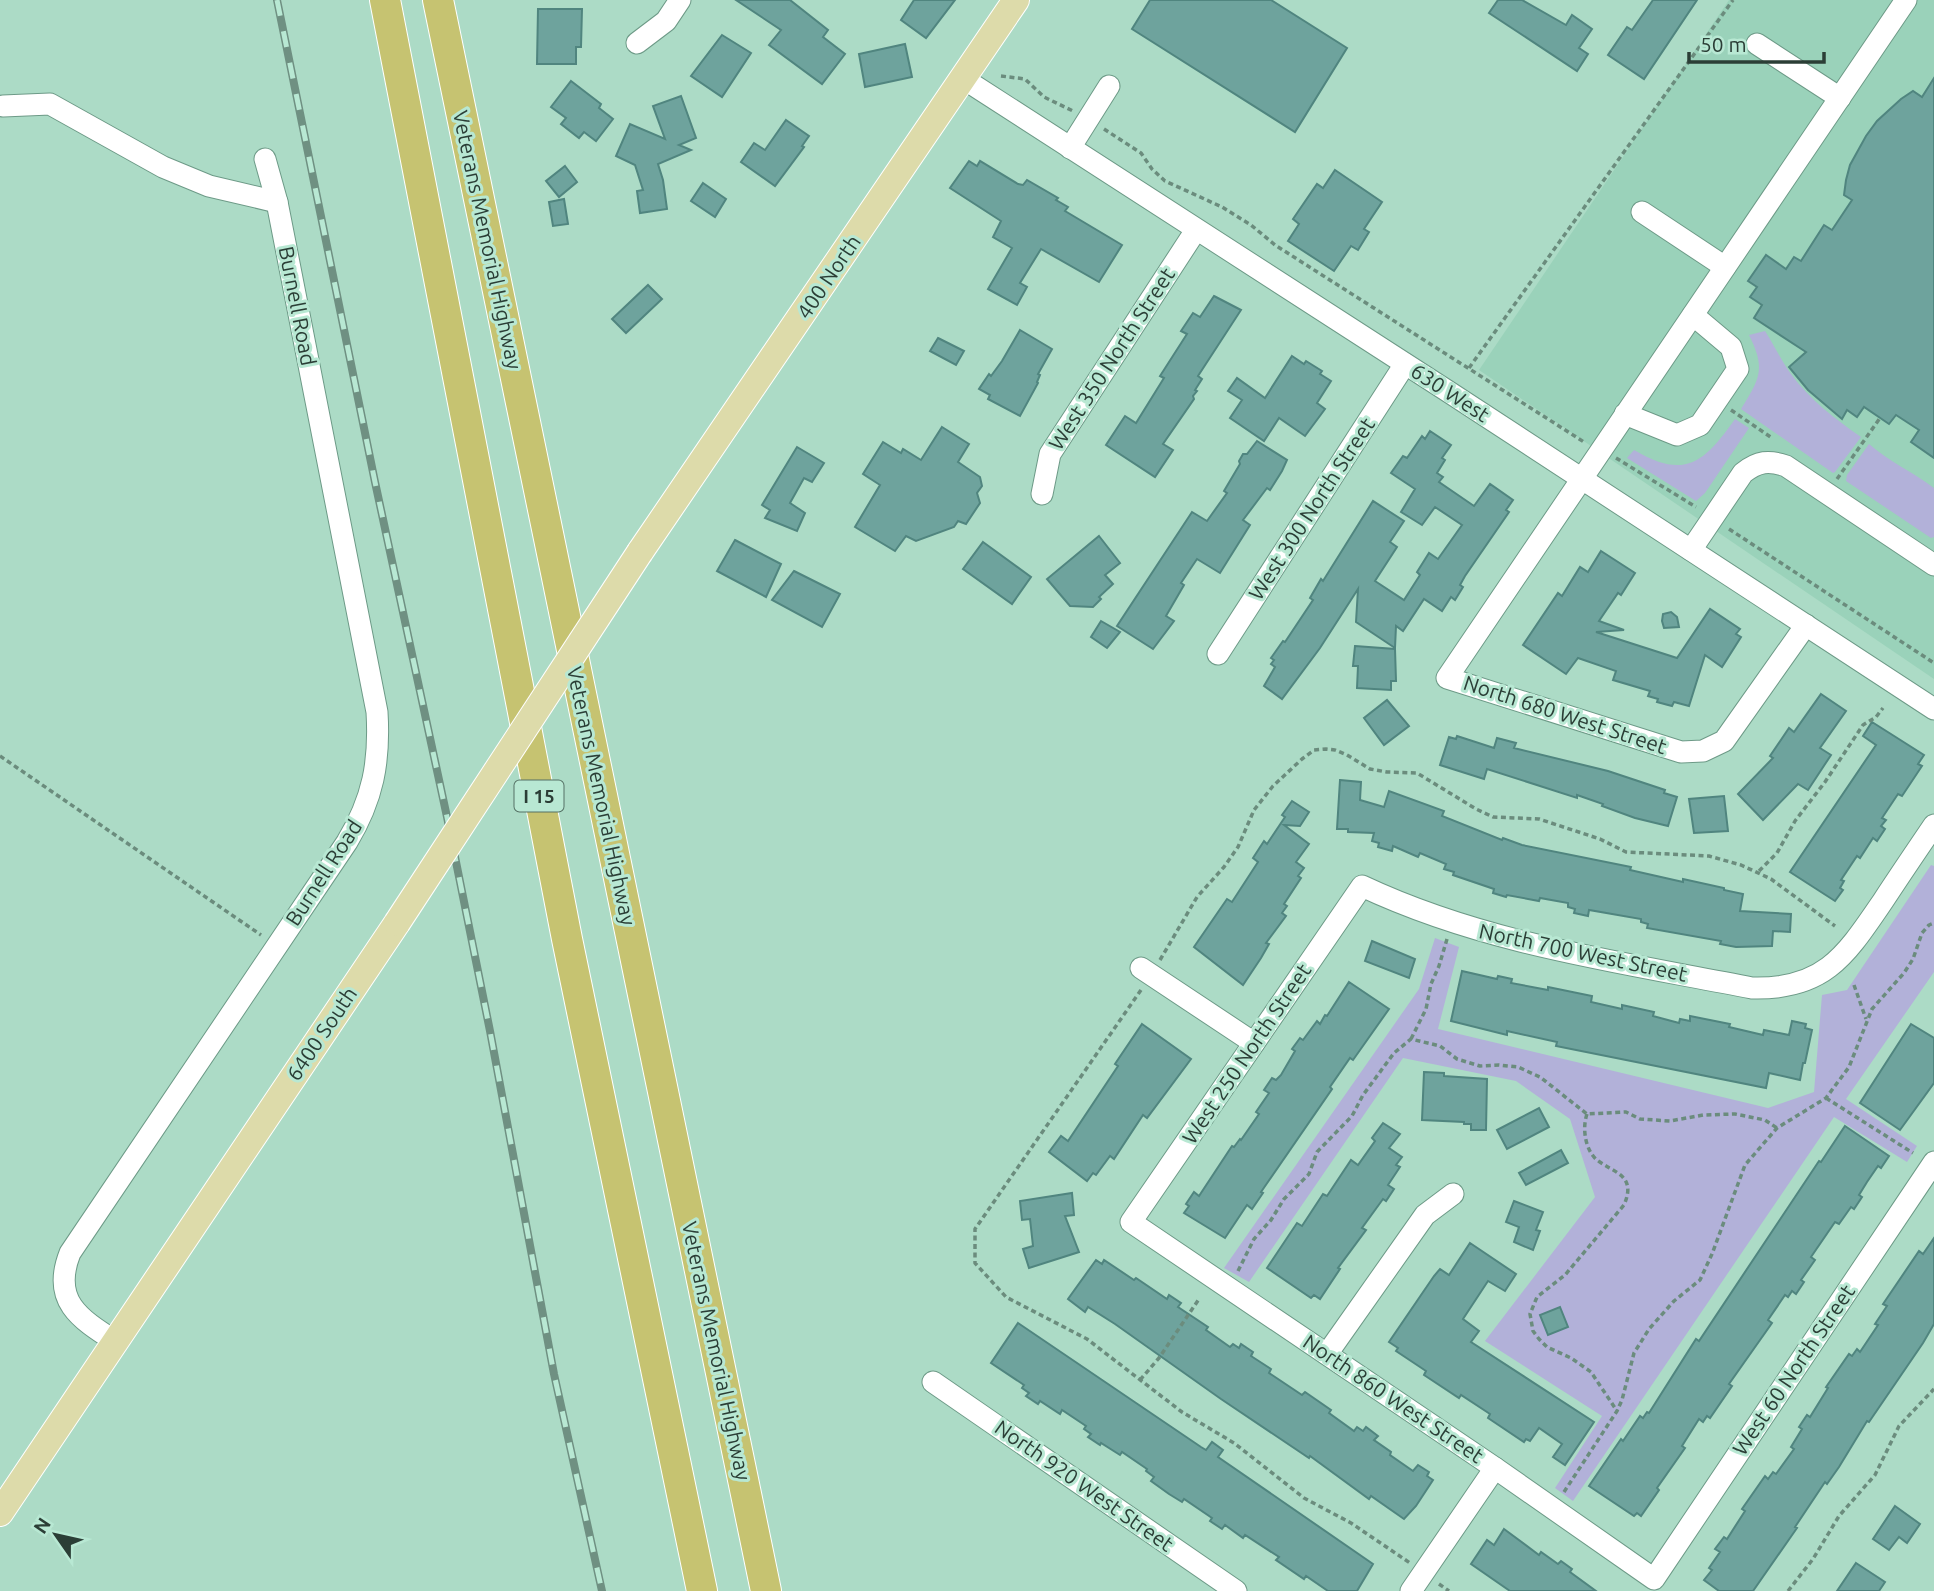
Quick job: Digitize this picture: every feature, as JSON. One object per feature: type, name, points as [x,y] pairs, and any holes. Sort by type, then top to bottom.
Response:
[{"type":"highway","name":"I 15","points":[[385,0],[565,926],[702,1591]]},
{"type":"highway","name":"Veterans Memorial Highway","points":[[438,0],[766,1591]]},
{"type":"main road","name":"400 North","points":[[640,552],[1016,0]]},
{"type":"main road","name":"6400 South","points":[[0,1513],[397,923],[640,552]]},
{"type":"street","points":[[637,43],[666,20],[680,0]]},
{"type":"street","points":[[1583,479],[1906,0]]},
{"type":"street","points":[[1757,44],[1840,98]]},
{"type":"street","name":"630 West","points":[[964,79],[1934,709]]},
{"type":"street","points":[[1070,148],[1109,86]]},
{"type":"street","points":[[3,106],[50,104],[163,167],[209,187],[277,202]]},
{"type":"street","name":"Burnell Road","points":[[116,1342],[90,1325],[71,1306],[63,1280],[70,1253],[359,824],[374,780],[378,737],[377,712],[277,202],[265,159]]},
{"type":"street","points":[[1642,212],[1725,267]]},
{"type":"street","name":"West 350 North Street","points":[[1042,494],[1050,454],[1196,230]]},
{"type":"street","points":[[1625,414],[1677,435],[1700,425],[1738,369],[1731,347],[1693,315]]},
{"type":"street","name":"West 300 North Street","points":[[1218,654],[1405,364]]},
{"type":"street","points":[[1691,550],[1743,473],[1755,463],[1772,462],[1786,466],[1934,565]]},
{"type":"street","name":"North 680 West Street","points":[[1583,479],[1447,678],[1681,752],[1703,751],[1724,741],[1805,625]]},
{"type":"street","name":"North 700 West Street","points":[[1362,886],[1395,902],[1507,939],[1752,988],[1781,987],[1809,979],[1846,953],[1934,825]]},
{"type":"street","name":"West 250 North Street","points":[[1131,1222],[1362,886]]},
{"type":"street","points":[[1147,971],[1254,1043]]},
{"type":"street","name":"West 60 North Street","points":[[1654,1578],[1934,1162]]},
{"type":"street","points":[[1327,1354],[1425,1215],[1453,1194]]},
{"type":"street","name":"North 860 West Street","points":[[1131,1222],[1654,1578]]},
{"type":"street","name":"North 920 West Street","points":[[933,1382],[1236,1591]]},
{"type":"street","points":[[1411,1591],[1495,1468]]},
{"type":"path","points":[[1469,368],[1733,0]]},
{"type":"path","points":[[1001,76],[1025,79],[1044,97],[1079,114]]},
{"type":"path","points":[[1099,126],[1141,153],[1165,181],[1191,191],[1251,225],[1275,245],[1587,444]]},
{"type":"path","points":[[1730,409],[1772,438]]},
{"type":"path","points":[[1836,481],[1880,418]]},
{"type":"path","points":[[1622,461],[1701,510]]},
{"type":"path","points":[[1726,527],[1934,663]]},
{"type":"path","points":[[1759,871],[1777,853],[1795,821],[1863,725],[1876,717],[1883,708]]},
{"type":"path","points":[[1424,1573],[1351,1523],[1304,1498],[1234,1443],[1182,1412],[1087,1339],[1006,1297],[975,1262],[975,1229],[1197,897],[1238,847],[1254,810],[1273,786],[1314,750],[1335,750],[1370,769],[1417,773],[1493,817],[1539,819],[1600,839],[1626,852],[1709,856],[1759,871],[1835,926]]},
{"type":"path","points":[[0,756],[277,946]]},
{"type":"path","points":[[1227,1287],[1255,1239],[1284,1199],[1309,1174],[1317,1152],[1352,1116],[1363,1095],[1394,1053],[1411,1039],[1426,1009],[1431,984],[1453,923]]},
{"type":"path","points":[[1554,1509],[1618,1411],[1634,1353],[1649,1329],[1674,1301],[1700,1280],[1745,1165],[1777,1128],[1826,1098],[1849,1066],[1866,1020],[1881,997],[1913,959],[1922,933],[1934,923]]},
{"type":"path","points":[[1854,985],[1866,1020]]},
{"type":"path","points":[[1411,1039],[1440,1046],[1457,1059],[1480,1066],[1518,1067],[1540,1077],[1587,1114],[1626,1112],[1640,1119],[1670,1121],[1703,1115],[1735,1114],[1765,1119],[1777,1128]]},
{"type":"path","points":[[1826,1098],[1913,1153]]},
{"type":"path","points":[[1587,1114],[1584,1122],[1585,1138],[1592,1154],[1623,1177],[1628,1196],[1624,1205],[1564,1275],[1536,1297],[1530,1314],[1533,1331],[1539,1339],[1547,1347],[1571,1358],[1591,1372],[1618,1411]]},
{"type":"path","points":[[1140,1380],[1159,1359],[1199,1299]]},
{"type":"path","points":[[1788,1591],[1813,1559],[1839,1516],[1875,1475],[1899,1426],[1934,1389]]},
{"type":"shaded area","points":[[1729,0],[1934,0],[1934,679],[1479,370]]},
{"type":"shaded area","points":[[1765,331],[1787,369],[1806,392],[1832,416],[1861,437],[1833,473],[1741,409],[1753,389],[1759,365],[1749,335]]},
{"type":"shaded area","points":[[1735,419],[1749,428],[1705,493],[1696,501],[1627,458],[1634,450],[1667,464],[1692,462],[1713,447]]},
{"type":"shaded area","points":[[1869,444],[1934,488],[1934,537],[1931,538],[1846,481],[1847,475]]},
{"type":"shaded area","points":[[1931,865],[1934,866],[1934,972],[1846,1099],[1917,1146],[1907,1162],[1834,1117],[1573,1501],[1555,1488],[1602,1416],[1485,1341],[1595,1197],[1570,1119],[1516,1081],[1403,1058],[1249,1282],[1224,1268],[1419,989],[1435,938],[1459,947],[1438,1029],[1768,1108],[1814,1092],[1822,995],[1847,990]]},
{"type":"building","points":[[736,0],[790,0],[828,30],[823,37],[845,54],[822,84],[769,45],[781,30]]},
{"type":"building","points":[[914,0],[955,0],[926,38],[901,20]]},
{"type":"building","points":[[1150,0],[1271,0],[1347,48],[1295,132],[1132,29]]},
{"type":"building","points":[[1498,0],[1522,0],[1566,25],[1572,15],[1592,29],[1579,48],[1588,54],[1577,71],[1489,13]]},
{"type":"building","points":[[1653,0],[1697,0],[1644,79],[1608,55],[1627,27],[1632,30]]},
{"type":"building","points":[[538,9],[582,9],[581,47],[576,47],[576,64],[537,64]]},
{"type":"building","points":[[722,35],[751,53],[722,97],[691,76]]},
{"type":"building","points":[[905,44],[912,77],[865,87],[859,54]]},
{"type":"building","points":[[1934,78],[1934,458],[1911,442],[1919,430],[1896,415],[1889,424],[1864,407],[1857,417],[1847,410],[1842,419],[1808,390],[1789,367],[1806,352],[1754,318],[1762,305],[1750,297],[1757,287],[1748,281],[1766,255],[1786,269],[1794,257],[1801,261],[1824,225],[1832,230],[1852,200],[1844,195],[1846,180],[1850,165],[1866,136],[1877,121],[1901,99],[1913,91],[1922,97]]},
{"type":"building","points":[[571,81],[601,104],[599,108],[613,119],[596,141],[584,132],[579,138],[561,124],[566,118],[551,107]]},
{"type":"building","points":[[681,96],[696,138],[679,145],[691,150],[658,164],[667,209],[640,213],[637,191],[643,190],[635,165],[616,156],[630,124],[665,139],[653,106]]},
{"type":"building","points":[[786,120],[809,136],[775,186],[741,162],[754,143],[765,150]]},
{"type":"building","points":[[969,161],[977,166],[980,161],[1018,184],[1023,185],[1027,180],[1058,198],[1056,200],[1068,207],[1065,211],[1122,245],[1099,282],[1041,249],[1020,283],[1027,287],[1017,305],[988,289],[1012,248],[993,237],[1001,221],[950,188]]},
{"type":"building","points":[[565,166],[577,182],[559,197],[546,181]]},
{"type":"building","points":[[1335,170],[1382,202],[1364,229],[1369,232],[1358,250],[1351,246],[1334,271],[1288,241],[1299,224],[1293,219],[1317,184],[1323,188]]},
{"type":"building","points":[[703,183],[726,199],[715,217],[691,201]]},
{"type":"building","points":[[564,199],[568,224],[553,226],[549,202]]},
{"type":"building","points":[[648,285],[662,299],[626,333],[612,319]]},
{"type":"building","points":[[1214,296],[1241,310],[1198,376],[1202,379],[1195,390],[1194,399],[1163,444],[1173,450],[1155,477],[1106,445],[1125,416],[1136,423],[1164,378],[1160,376],[1187,334],[1181,331],[1193,313],[1200,317]]},
{"type":"building","points":[[1020,330],[1052,349],[1020,416],[988,399],[990,395],[979,389],[1002,361]]},
{"type":"building","points":[[938,338],[964,351],[956,365],[930,351]]},
{"type":"building","points":[[1292,356],[1322,371],[1320,374],[1331,381],[1317,403],[1325,409],[1305,436],[1279,418],[1264,441],[1230,418],[1242,400],[1228,391],[1237,378],[1265,398]]},
{"type":"building","points":[[942,427],[969,444],[958,462],[980,477],[982,486],[977,493],[980,503],[966,524],[958,521],[954,527],[916,541],[906,536],[895,551],[855,527],[880,485],[863,474],[883,442],[901,453],[903,449],[921,460]]},
{"type":"building","points":[[1430,431],[1451,445],[1442,458],[1445,460],[1437,473],[1443,477],[1439,482],[1474,506],[1490,484],[1513,500],[1506,510],[1509,512],[1465,576],[1460,585],[1463,587],[1455,600],[1451,597],[1442,611],[1424,599],[1403,631],[1396,626],[1395,648],[1356,622],[1358,589],[1320,648],[1282,699],[1264,686],[1275,667],[1271,664],[1274,660],[1271,658],[1313,600],[1310,598],[1321,579],[1323,581],[1373,501],[1404,521],[1390,542],[1397,547],[1375,581],[1404,600],[1420,575],[1417,572],[1429,553],[1438,559],[1462,525],[1435,507],[1422,525],[1401,512],[1415,489],[1391,473],[1403,456],[1407,458],[1422,436],[1425,439]]},
{"type":"building","points":[[1257,441],[1287,460],[1282,471],[1270,490],[1267,488],[1243,520],[1250,525],[1220,573],[1197,559],[1181,583],[1184,585],[1166,616],[1174,621],[1153,649],[1117,626],[1192,512],[1207,521],[1227,493],[1224,491],[1243,454],[1247,454]]},
{"type":"building","points":[[797,447],[824,463],[812,482],[804,478],[790,503],[805,513],[797,531],[765,518],[770,510],[762,505]]},
{"type":"building","points":[[1099,536],[1120,563],[1105,575],[1113,584],[1093,607],[1070,606],[1047,579]]},
{"type":"building","points":[[735,540],[781,564],[766,597],[717,571]]},
{"type":"building","points":[[983,542],[1031,577],[1012,604],[963,569]]},
{"type":"building","points":[[1601,551],[1635,573],[1599,621],[1624,630],[1596,632],[1677,658],[1710,609],[1740,629],[1736,634],[1741,637],[1722,667],[1705,655],[1689,706],[1674,702],[1672,706],[1657,702],[1658,699],[1648,696],[1650,691],[1613,680],[1616,671],[1578,658],[1566,674],[1523,645],[1558,593],[1562,596],[1580,567],[1588,572]]},
{"type":"building","points":[[794,571],[840,594],[822,627],[772,600]]},
{"type":"building","points":[[1671,612],[1677,617],[1679,627],[1664,628],[1663,614]]},
{"type":"building","points":[[1101,621],[1120,632],[1107,648],[1091,637]]},
{"type":"building","points":[[1355,646],[1395,649],[1396,681],[1391,681],[1391,690],[1357,688],[1358,666],[1353,666]]},
{"type":"building","points":[[1821,694],[1846,711],[1820,748],[1831,755],[1808,790],[1798,784],[1763,820],[1738,794],[1773,758],[1770,756],[1789,728],[1794,732]]},
{"type":"building","points":[[1387,700],[1409,726],[1384,745],[1364,718]]},
{"type":"building","points":[[1872,722],[1924,755],[1918,764],[1922,766],[1902,796],[1898,794],[1882,818],[1886,820],[1881,826],[1885,829],[1877,841],[1873,838],[1841,880],[1844,881],[1840,888],[1843,890],[1835,901],[1790,872],[1876,745],[1863,736]]},
{"type":"building","points":[[1457,736],[1494,748],[1497,738],[1516,743],[1514,748],[1608,771],[1665,790],[1664,793],[1677,797],[1668,826],[1635,818],[1577,795],[1577,798],[1487,769],[1484,779],[1440,765],[1449,737],[1456,739]]},
{"type":"building","points":[[1340,780],[1361,782],[1360,800],[1384,807],[1389,791],[1444,811],[1442,816],[1502,840],[1503,838],[1522,845],[1631,867],[1630,870],[1683,882],[1683,879],[1743,894],[1740,911],[1791,914],[1790,932],[1773,931],[1772,946],[1736,947],[1720,944],[1721,941],[1647,928],[1648,924],[1641,922],[1641,919],[1589,910],[1588,916],[1574,913],[1575,909],[1568,907],[1568,903],[1540,898],[1539,901],[1507,895],[1506,897],[1493,893],[1494,889],[1453,875],[1454,872],[1444,869],[1446,864],[1420,853],[1418,857],[1393,846],[1392,851],[1378,847],[1379,843],[1372,841],[1374,833],[1337,829]]},
{"type":"building","points":[[1724,796],[1728,831],[1694,833],[1689,799]]},
{"type":"building","points":[[1292,801],[1309,812],[1300,826],[1284,825],[1309,844],[1296,862],[1304,868],[1298,876],[1301,878],[1284,904],[1287,906],[1282,913],[1286,916],[1266,943],[1269,944],[1243,985],[1194,947],[1227,899],[1232,902],[1258,862],[1253,858],[1264,841],[1267,844]]},
{"type":"building","points":[[1372,941],[1415,959],[1409,978],[1365,961]]},
{"type":"building","points":[[1462,971],[1497,979],[1498,976],[1512,979],[1511,983],[1592,996],[1591,1002],[1654,1012],[1653,1016],[1679,1023],[1680,1019],[1690,1021],[1690,1016],[1730,1024],[1729,1027],[1763,1035],[1764,1030],[1789,1035],[1792,1021],[1806,1024],[1805,1028],[1812,1030],[1800,1080],[1769,1073],[1766,1088],[1556,1046],[1557,1042],[1507,1031],[1507,1035],[1451,1021]]},
{"type":"building","points":[[1349,982],[1389,1009],[1330,1087],[1332,1089],[1252,1209],[1247,1205],[1225,1238],[1184,1213],[1189,1206],[1186,1204],[1194,1192],[1199,1196],[1232,1146],[1241,1140],[1259,1114],[1256,1112],[1269,1093],[1264,1090],[1272,1078],[1276,1080],[1281,1075],[1300,1038],[1303,1040],[1317,1021],[1320,1024],[1325,1015],[1327,1016]]},
{"type":"building","points":[[1142,1024],[1191,1059],[1147,1118],[1143,1115],[1114,1159],[1110,1156],[1096,1175],[1093,1173],[1087,1181],[1049,1152],[1061,1136],[1068,1141],[1118,1066],[1115,1064]]},
{"type":"building","points":[[1911,1024],[1934,1038],[1934,1083],[1900,1130],[1860,1103]]},
{"type":"building","points":[[1424,1072],[1487,1079],[1486,1130],[1471,1130],[1471,1124],[1464,1122],[1422,1120]]},
{"type":"building","points":[[1539,1108],[1549,1127],[1507,1149],[1497,1130]]},
{"type":"building","points":[[1383,1123],[1400,1134],[1389,1148],[1402,1157],[1396,1165],[1400,1167],[1388,1185],[1394,1189],[1386,1201],[1383,1199],[1362,1228],[1366,1230],[1338,1268],[1340,1269],[1320,1299],[1314,1295],[1311,1298],[1267,1268],[1297,1223],[1302,1226],[1323,1194],[1327,1196],[1351,1160],[1358,1165],[1375,1141],[1372,1138]]},
{"type":"building","points":[[1845,1126],[1889,1156],[1867,1182],[1854,1209],[1851,1207],[1839,1224],[1835,1222],[1811,1257],[1815,1260],[1801,1280],[1804,1282],[1796,1294],[1792,1291],[1788,1297],[1785,1295],[1768,1320],[1772,1323],[1729,1384],[1732,1386],[1710,1418],[1707,1416],[1703,1422],[1699,1419],[1682,1446],[1685,1448],[1657,1488],[1659,1490],[1641,1516],[1637,1513],[1634,1516],[1589,1486],[1621,1439],[1623,1441],[1640,1416],[1643,1418],[1649,1413],[1696,1339],[1699,1341]]},
{"type":"building","points":[[1561,1150],[1568,1163],[1526,1185],[1519,1173]]},
{"type":"building","points":[[1072,1193],[1074,1215],[1065,1216],[1079,1252],[1029,1268],[1023,1249],[1033,1246],[1030,1219],[1022,1220],[1020,1201]]},
{"type":"building","points":[[1514,1201],[1543,1212],[1536,1230],[1540,1231],[1533,1250],[1514,1242],[1519,1227],[1506,1222]]},
{"type":"building","points":[[1934,1238],[1934,1324],[1923,1343],[1869,1422],[1867,1421],[1827,1484],[1825,1482],[1753,1591],[1719,1591],[1704,1580],[1720,1552],[1715,1549],[1724,1537],[1727,1539],[1745,1511],[1742,1509],[1765,1476],[1768,1479],[1773,1472],[1776,1474],[1794,1449],[1791,1447],[1802,1429],[1799,1427],[1807,1415],[1810,1417],[1828,1388],[1826,1387],[1849,1354],[1852,1356],[1857,1349],[1860,1352],[1878,1325],[1875,1324],[1887,1306],[1883,1304],[1919,1251],[1923,1254]]},
{"type":"building","points":[[1470,1243],[1516,1274],[1505,1291],[1488,1281],[1463,1319],[1479,1331],[1471,1342],[1594,1422],[1565,1465],[1553,1457],[1562,1444],[1539,1428],[1530,1441],[1526,1439],[1524,1442],[1488,1418],[1490,1414],[1424,1375],[1426,1371],[1396,1351],[1398,1348],[1389,1342],[1434,1276],[1440,1269],[1449,1275]]},
{"type":"building","points":[[1096,1260],[1102,1264],[1104,1260],[1167,1299],[1169,1295],[1181,1303],[1178,1307],[1208,1327],[1206,1330],[1230,1347],[1233,1344],[1239,1348],[1241,1344],[1253,1352],[1251,1356],[1271,1369],[1269,1373],[1302,1395],[1305,1392],[1331,1410],[1329,1413],[1354,1431],[1357,1427],[1363,1431],[1366,1427],[1378,1436],[1374,1440],[1391,1452],[1390,1455],[1413,1471],[1418,1465],[1429,1472],[1427,1476],[1433,1480],[1416,1506],[1404,1519],[1371,1496],[1369,1499],[1115,1324],[1088,1307],[1085,1312],[1068,1299]]},
{"type":"building","points":[[1560,1307],[1568,1327],[1548,1335],[1540,1315]]},
{"type":"building","points":[[1018,1323],[1201,1447],[1206,1450],[1212,1442],[1223,1450],[1218,1457],[1373,1564],[1357,1591],[1328,1591],[1306,1576],[1304,1579],[1276,1560],[1279,1557],[1245,1535],[1243,1538],[1225,1525],[1222,1529],[1210,1521],[1212,1518],[1184,1499],[1182,1502],[1169,1494],[1151,1481],[1154,1477],[1147,1469],[1122,1452],[1120,1455],[1088,1437],[1091,1434],[1084,1429],[1086,1426],[1062,1410],[1060,1414],[1040,1401],[1038,1404],[1026,1396],[1029,1393],[1022,1388],[1024,1385],[991,1363]]},
{"type":"building","points":[[1895,1506],[1920,1524],[1907,1543],[1899,1537],[1889,1550],[1873,1539]]},
{"type":"building","points":[[1504,1529],[1539,1555],[1541,1552],[1558,1564],[1561,1561],[1572,1569],[1570,1572],[1596,1591],[1510,1591],[1471,1564],[1487,1540],[1494,1545]]},
{"type":"building","points":[[1856,1563],[1885,1582],[1879,1591],[1837,1591]]},
{"type":"railway","points":[[277,0],[375,482],[447,817],[554,1374],[602,1591]]}]
